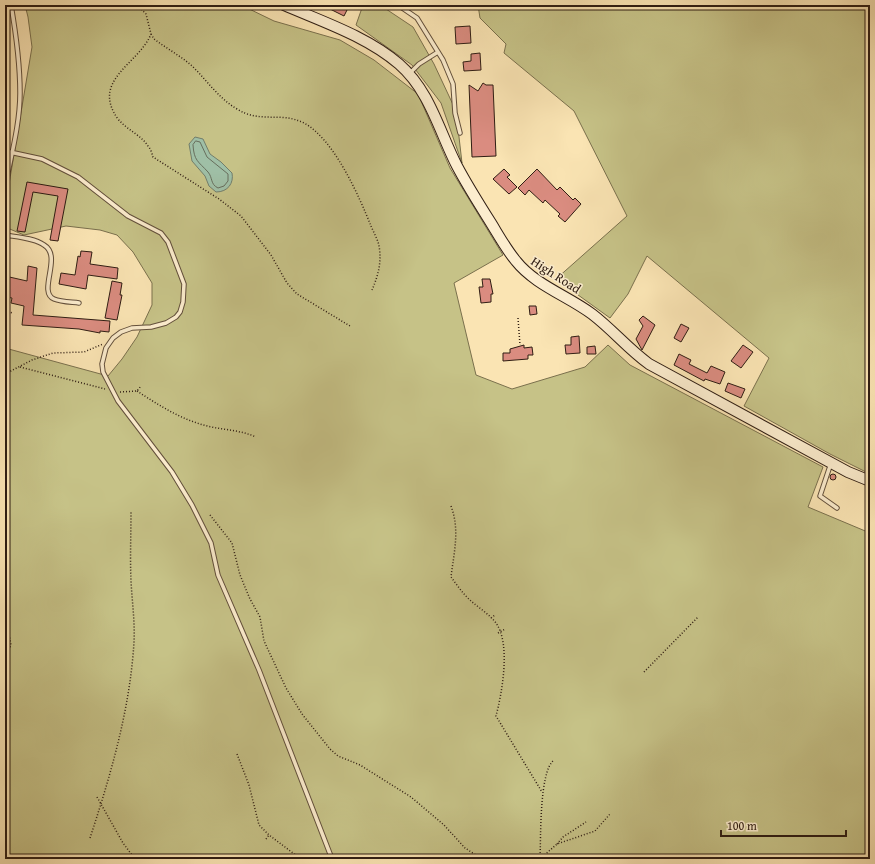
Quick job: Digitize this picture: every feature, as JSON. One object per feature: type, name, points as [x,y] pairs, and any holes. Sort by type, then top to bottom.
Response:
[{"type":"main road","name":"High Road","points":[[284,5],[338,28],[367,43],[399,64],[409,74],[426,98],[457,166],[504,244],[521,267],[593,315],[621,342],[649,364],[831,462],[870,481]]},
{"type":"lane","points":[[5,187],[12,153],[20,94],[19,68],[10,5]]},
{"type":"lane","points":[[398,5],[417,18],[438,52],[453,84],[460,132]]},
{"type":"lane","points":[[409,74],[419,64],[438,52]]},
{"type":"lane","points":[[5,151],[42,159],[78,177],[128,216],[161,233],[168,242],[184,284],[183,302],[180,312],[172,320],[159,325],[132,328],[121,332],[109,342],[106,348],[102,364],[103,372],[111,390],[172,472],[192,505],[211,543],[218,575],[259,670],[332,859]]},
{"type":"lane","points":[[5,235],[37,242],[46,246],[51,255],[48,288],[49,295],[53,299],[79,303]]},
{"type":"lane","points":[[831,462],[820,496],[837,508]]},
{"type":"path","points":[[137,5],[146,14],[151,34],[154,39],[191,66],[216,93],[243,113],[252,117],[292,118],[310,128],[321,138],[336,157],[351,182],[379,246],[379,272],[372,290]]},
{"type":"path","points":[[151,34],[143,46],[120,71],[113,82],[110,102],[119,120],[129,131],[148,145],[153,157],[219,198],[241,216],[271,255],[287,283],[297,294],[306,302],[350,326]]},
{"type":"path","points":[[5,311],[13,313]]},
{"type":"path","points":[[518,318],[520,345]]},
{"type":"path","points":[[6,373],[32,360],[53,353],[84,352],[99,344],[109,342]]},
{"type":"path","points":[[20,367],[111,390],[123,392],[137,391],[165,409],[199,424],[244,432],[256,437]]},
{"type":"path","points":[[137,391],[141,386]]},
{"type":"path","points":[[451,506],[456,519],[457,535],[451,577],[471,601],[491,618],[504,641],[502,694],[496,716],[542,792]]},
{"type":"path","points":[[90,838],[125,719],[134,643],[134,607],[131,581],[132,511]]},
{"type":"path","points":[[210,515],[232,544],[240,575],[250,599],[260,616],[264,641],[286,688],[311,726],[330,749],[338,756],[360,765],[411,797],[444,825],[465,848],[482,859]]},
{"type":"path","points":[[5,614],[11,645],[5,659]]},
{"type":"path","points":[[491,618],[495,615]]},
{"type":"path","points":[[644,672],[698,617]]},
{"type":"path","points":[[499,632],[505,629]]},
{"type":"path","points":[[237,754],[249,785],[259,825],[268,835],[301,859]]},
{"type":"path","points":[[540,859],[542,792],[547,771],[551,762],[554,760]]},
{"type":"path","points":[[97,797],[135,859]]},
{"type":"path","points":[[557,844],[596,831],[610,814]]},
{"type":"path","points":[[540,859],[563,837],[586,822]]},
{"type":"path","points":[[266,839],[268,835]]},
{"type":"shaded area","points":[[25,5],[241,5],[274,21],[340,40],[374,60],[418,94],[450,168],[503,255],[454,283],[476,375],[512,389],[585,367],[608,345],[630,365],[823,467],[808,507],[870,533],[870,859],[5,859],[5,348],[108,376],[137,337],[152,305],[152,283],[133,252],[117,235],[100,230],[66,226],[24,235],[5,227],[5,208],[32,47]]},
{"type":"shaded area","points":[[363,5],[380,5],[413,27],[434,64],[456,111],[462,163],[441,103],[412,65],[356,25]]},
{"type":"shaded area","points":[[478,5],[870,5],[870,474],[830,454],[744,406],[769,358],[647,256],[628,294],[610,318],[556,279],[627,216],[574,111],[504,53],[506,44],[480,18]]},
{"type":"water","points":[[195,137],[203,139],[210,154],[232,173],[232,180],[227,189],[216,192],[209,186],[205,176],[192,161],[189,144]]},
{"type":"building","points":[[322,5],[338,5],[347,10],[344,16]]},
{"type":"building","points":[[470,26],[471,43],[456,44],[455,27]]},
{"type":"building","points":[[480,53],[481,70],[464,71],[463,62],[471,61],[471,54]]},
{"type":"building","points":[[483,83],[486,85],[493,85],[496,156],[472,157],[469,85],[478,91]]},
{"type":"building","points":[[504,169],[510,175],[507,177],[517,187],[509,194],[493,179]]},
{"type":"building","points":[[537,169],[557,190],[560,187],[573,200],[575,198],[581,204],[565,222],[558,216],[560,214],[545,200],[543,203],[529,190],[525,195],[518,188]]},
{"type":"building","points":[[27,182],[68,189],[58,241],[50,240],[58,196],[33,192],[25,232],[17,231]]},
{"type":"building","points":[[81,251],[92,252],[90,264],[118,268],[117,279],[88,275],[86,289],[59,284],[61,273],[75,275],[78,256],[80,257]]},
{"type":"building","points":[[28,266],[37,268],[33,315],[110,321],[109,332],[100,331],[100,333],[79,329],[22,325],[24,306],[11,303],[12,298],[5,297],[5,276],[27,281]]},
{"type":"building","points":[[482,279],[490,279],[493,294],[491,294],[491,302],[481,303],[479,287],[483,287]]},
{"type":"building","points":[[112,281],[122,283],[120,295],[122,295],[117,320],[105,318]]},
{"type":"building","points":[[529,306],[536,306],[537,314],[530,315]]},
{"type":"building","points":[[643,316],[655,325],[642,350],[636,339],[643,326],[639,320]]},
{"type":"building","points":[[681,324],[689,328],[681,342],[674,338]]},
{"type":"building","points":[[579,336],[580,353],[566,354],[565,345],[571,345],[571,337]]},
{"type":"building","points":[[524,345],[524,348],[532,347],[533,355],[528,355],[528,359],[503,361],[503,353],[510,353],[510,349]]},
{"type":"building","points":[[743,345],[753,352],[741,368],[731,361]]},
{"type":"building","points":[[595,346],[596,354],[587,354],[587,347]]},
{"type":"building","points":[[679,354],[691,360],[689,364],[707,373],[711,366],[725,372],[720,384],[705,379],[704,381],[674,365]]},
{"type":"building","points":[[728,383],[745,389],[741,398],[725,391]]},
{"type":"building","points":[[833,474],[836,477],[833,480],[830,477]]}]
